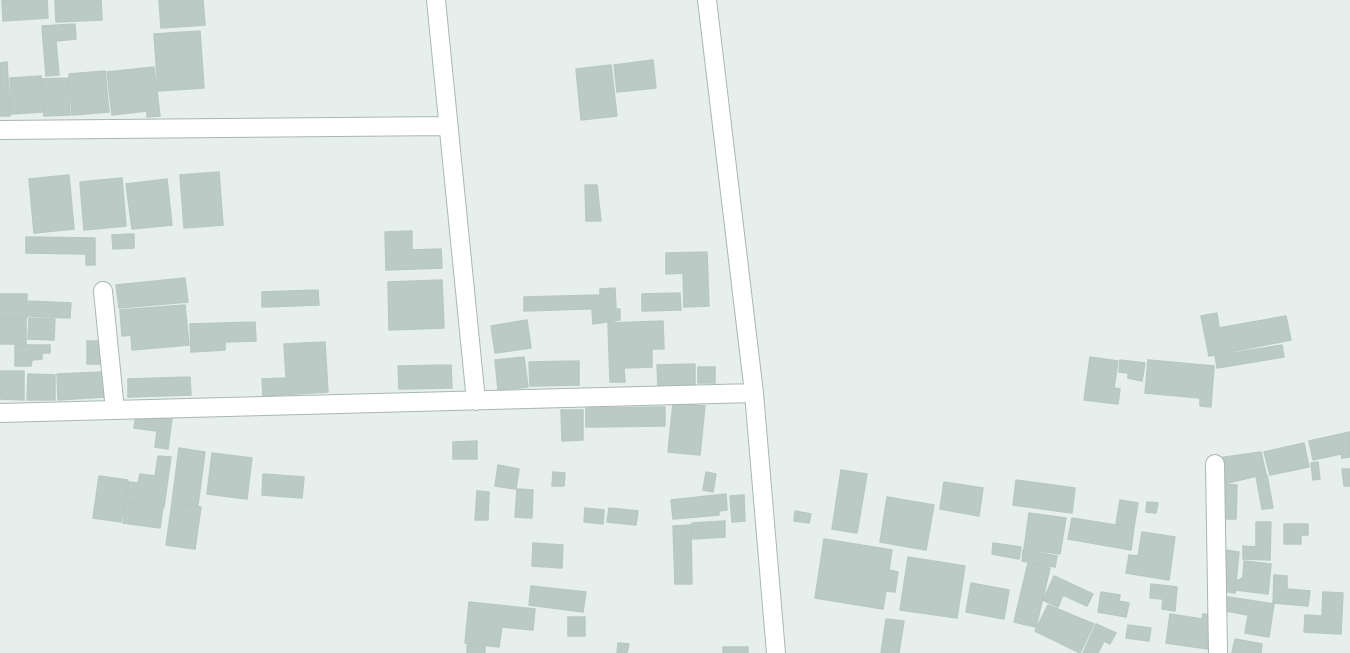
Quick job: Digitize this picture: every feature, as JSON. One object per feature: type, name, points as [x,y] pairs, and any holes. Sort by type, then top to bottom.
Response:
[{"type":"street","points":[[436,0],[476,401]]},
{"type":"street","points":[[707,0],[754,393],[776,653]]},
{"type":"street","points":[[0,130],[448,126]]},
{"type":"street","points":[[104,291],[115,410]]},
{"type":"street","points":[[0,413],[754,393]]},
{"type":"street","points":[[1215,465],[1218,653]]},
{"type":"building","points":[[2,0],[47,0],[48,18],[3,21]]},
{"type":"building","points":[[55,0],[101,0],[102,20],[56,22]]},
{"type":"building","points":[[159,0],[203,0],[205,25],[161,28]]},
{"type":"building","points":[[75,24],[76,39],[56,41],[59,75],[46,76],[42,26]]},
{"type":"building","points":[[200,31],[204,88],[158,91],[154,34]]},
{"type":"building","points":[[653,60],[656,88],[617,92],[614,65]]},
{"type":"building","points":[[7,62],[10,116],[0,116],[0,63]]},
{"type":"building","points":[[611,65],[617,116],[581,120],[576,69]]},
{"type":"building","points":[[154,67],[160,116],[147,117],[147,111],[112,115],[107,72]]},
{"type":"building","points":[[105,71],[109,112],[72,115],[69,74]]},
{"type":"building","points":[[41,76],[43,112],[11,114],[10,78]]},
{"type":"building","points":[[68,78],[70,115],[44,116],[42,79]]},
{"type":"building","points":[[219,172],[223,225],[184,228],[180,175]]},
{"type":"building","points":[[69,175],[74,229],[34,233],[29,179]]},
{"type":"building","points":[[122,178],[126,226],[84,230],[80,182]]},
{"type":"building","points":[[167,179],[172,225],[132,229],[126,184]]},
{"type":"building","points":[[585,185],[597,185],[601,221],[586,221]]},
{"type":"building","points":[[412,231],[412,250],[441,249],[442,268],[386,270],[385,232]]},
{"type":"building","points":[[134,234],[134,248],[113,249],[112,235]]},
{"type":"building","points":[[26,237],[95,238],[95,265],[86,265],[86,254],[26,253]]},
{"type":"building","points":[[707,252],[709,306],[684,307],[683,273],[666,274],[666,253]]},
{"type":"building","points":[[185,278],[188,302],[119,308],[116,285]]},
{"type":"building","points":[[442,280],[444,328],[389,330],[388,282]]},
{"type":"building","points":[[615,288],[616,308],[524,311],[524,297],[600,295],[600,289]]},
{"type":"building","points":[[318,290],[319,305],[262,307],[262,292]]},
{"type":"building","points":[[680,293],[681,310],[642,311],[642,294]]},
{"type":"building","points":[[0,294],[27,294],[27,318],[0,318]]},
{"type":"building","points":[[29,301],[71,303],[70,318],[28,316]]},
{"type":"building","points":[[185,305],[189,345],[132,350],[131,335],[122,336],[120,310]]},
{"type":"building","points":[[620,309],[620,320],[593,324],[592,310]]},
{"type":"building","points":[[1217,313],[1219,328],[1286,316],[1291,340],[1209,356],[1201,316]]},
{"type":"building","points":[[29,318],[55,319],[54,340],[28,339]]},
{"type":"building","points":[[0,319],[26,319],[26,344],[0,344]]},
{"type":"building","points":[[527,320],[531,348],[495,353],[491,326]]},
{"type":"building","points":[[663,321],[664,349],[652,349],[652,367],[624,368],[625,382],[610,382],[608,323]]},
{"type":"building","points":[[255,322],[256,341],[225,342],[225,350],[191,352],[190,324]]},
{"type":"building","points":[[87,341],[100,341],[100,364],[87,364]]},
{"type":"building","points":[[325,342],[328,392],[263,396],[262,379],[286,378],[284,344]]},
{"type":"building","points":[[15,345],[50,345],[50,353],[42,353],[42,359],[32,360],[31,366],[15,366]]},
{"type":"building","points":[[1282,345],[1284,357],[1217,368],[1215,356]]},
{"type":"building","points":[[524,357],[528,387],[498,390],[495,360]]},
{"type":"building","points":[[1090,357],[1118,361],[1114,388],[1120,389],[1118,404],[1084,400]]},
{"type":"building","points":[[1120,360],[1145,363],[1142,381],[1128,378],[1128,373],[1119,372]]},
{"type":"building","points":[[1148,360],[1214,366],[1211,407],[1200,406],[1200,398],[1145,393]]},
{"type":"building","points":[[579,361],[579,385],[530,386],[529,362]]},
{"type":"building","points":[[695,364],[695,385],[658,386],[657,365]]},
{"type":"building","points":[[451,365],[452,388],[399,389],[398,366]]},
{"type":"building","points":[[698,367],[715,367],[715,383],[698,383]]},
{"type":"building","points":[[0,371],[24,371],[24,400],[0,399]]},
{"type":"building","points":[[104,372],[105,397],[58,400],[57,374]]},
{"type":"building","points":[[28,374],[55,375],[55,400],[27,400]]},
{"type":"building","points":[[190,377],[191,395],[128,397],[128,379]]},
{"type":"building","points":[[673,403],[705,406],[700,455],[668,452]]},
{"type":"building","points":[[665,407],[665,426],[586,427],[586,408]]},
{"type":"building","points":[[561,410],[583,410],[583,440],[562,441]]},
{"type":"building","points":[[136,413],[172,418],[168,449],[155,447],[157,431],[134,428]]},
{"type":"building","points":[[1350,432],[1350,457],[1342,458],[1341,454],[1313,460],[1309,441]]},
{"type":"building","points":[[477,441],[477,459],[453,459],[453,442]]},
{"type":"building","points":[[1304,443],[1309,467],[1270,475],[1264,452]]},
{"type":"building","points":[[179,448],[205,452],[198,505],[172,502]]},
{"type":"building","points":[[1261,452],[1266,474],[1223,484],[1218,458]]},
{"type":"building","points":[[212,453],[252,458],[247,499],[207,494]]},
{"type":"building","points":[[158,456],[171,457],[164,507],[126,502],[129,482],[138,483],[140,474],[155,476]]},
{"type":"building","points":[[1318,462],[1320,479],[1313,480],[1311,463]]},
{"type":"building","points":[[498,465],[519,469],[516,489],[495,486]]},
{"type":"building","points":[[1342,469],[1350,469],[1350,486],[1344,486]]},
{"type":"building","points":[[841,470],[867,474],[857,533],[832,529]]},
{"type":"building","points":[[553,472],[565,473],[564,486],[552,486]]},
{"type":"building","points":[[706,472],[716,474],[713,492],[703,490]]},
{"type":"building","points":[[263,474],[304,477],[302,498],[262,495]]},
{"type":"building","points":[[1267,475],[1273,508],[1262,509],[1256,476]]},
{"type":"building","points":[[99,476],[128,480],[121,522],[93,518]]},
{"type":"building","points":[[1016,480],[1075,488],[1072,513],[1013,505]]},
{"type":"building","points":[[944,482],[983,488],[979,516],[940,509]]},
{"type":"building","points":[[1223,484],[1237,485],[1236,519],[1223,519]]},
{"type":"building","points":[[517,489],[533,490],[532,518],[515,517]]},
{"type":"building","points":[[477,491],[489,492],[488,520],[475,520]]},
{"type":"building","points":[[726,494],[727,510],[719,511],[719,515],[673,519],[671,500]]},
{"type":"building","points":[[744,495],[745,521],[732,522],[730,496]]},
{"type":"building","points":[[887,497],[934,505],[926,550],[880,542]]},
{"type":"building","points":[[1120,500],[1138,503],[1134,527],[1116,524]]},
{"type":"building","points":[[1147,502],[1158,503],[1156,513],[1146,512]]},
{"type":"building","points":[[125,503],[163,507],[160,528],[123,523]]},
{"type":"building","points":[[172,503],[201,507],[195,549],[166,545]]},
{"type":"building","points":[[585,508],[604,510],[603,524],[584,522]]},
{"type":"building","points":[[609,508],[638,511],[636,525],[607,522]]},
{"type":"building","points":[[795,511],[811,514],[809,523],[794,521]]},
{"type":"building","points":[[1029,513],[1066,518],[1060,554],[1024,549]]},
{"type":"building","points":[[1072,518],[1134,528],[1131,550],[1068,539]]},
{"type":"building","points":[[725,521],[725,537],[693,539],[692,523]]},
{"type":"building","points":[[1256,522],[1271,522],[1270,560],[1243,559],[1243,546],[1256,547]]},
{"type":"building","points":[[1284,524],[1308,524],[1308,535],[1301,535],[1301,544],[1284,544]]},
{"type":"building","points":[[691,525],[692,584],[675,584],[673,526]]},
{"type":"building","points":[[1142,532],[1175,537],[1169,580],[1126,573],[1129,555],[1138,556]]},
{"type":"building","points":[[824,539],[892,550],[889,570],[898,572],[895,592],[886,591],[883,609],[815,598]]},
{"type":"building","points":[[533,543],[563,545],[562,568],[532,566]]},
{"type":"building","points":[[993,543],[1021,547],[1019,559],[992,554]]},
{"type":"building","points":[[1023,550],[1057,556],[1055,567],[1022,561]]},
{"type":"building","points":[[1225,550],[1239,552],[1235,593],[1220,591]]},
{"type":"building","points":[[908,557],[965,566],[957,618],[900,610]]},
{"type":"building","points":[[1244,561],[1271,564],[1268,594],[1236,590],[1237,581],[1243,577]]},
{"type":"building","points":[[1028,563],[1050,568],[1036,627],[1014,622]]},
{"type":"building","points":[[1274,575],[1287,576],[1287,589],[1310,591],[1308,606],[1273,603]]},
{"type":"building","points":[[1054,576],[1093,594],[1087,606],[1063,595],[1058,607],[1043,600]]},
{"type":"building","points":[[971,583],[1009,590],[1004,619],[966,612]]},
{"type":"building","points":[[1151,584],[1177,587],[1175,611],[1162,609],[1163,599],[1150,598]]},
{"type":"building","points":[[531,586],[586,592],[583,612],[529,605]]},
{"type":"building","points":[[1101,592],[1120,595],[1119,601],[1129,603],[1126,617],[1098,612]]},
{"type":"building","points":[[1323,592],[1343,593],[1341,634],[1304,632],[1305,615],[1322,616]]},
{"type":"building","points":[[1228,597],[1274,604],[1269,637],[1245,633],[1248,615],[1226,611]]},
{"type":"building","points":[[469,602],[535,609],[533,630],[502,627],[499,647],[465,643]]},
{"type":"building","points":[[1048,605],[1094,624],[1080,653],[1035,631]]},
{"type":"building","points":[[1170,614],[1202,619],[1203,614],[1213,615],[1208,649],[1166,643]]},
{"type":"building","points":[[568,617],[585,617],[585,636],[568,636]]},
{"type":"building","points":[[886,619],[904,621],[899,653],[881,653]]},
{"type":"building","points":[[1096,624],[1116,633],[1110,644],[1104,641],[1098,653],[1083,653]]},
{"type":"building","points":[[1128,625],[1151,628],[1149,641],[1126,638]]},
{"type":"building","points":[[1235,639],[1262,644],[1261,653],[1232,653]]},
{"type":"building","points":[[618,643],[629,644],[627,653],[617,653]]},
{"type":"building","points":[[467,645],[485,646],[485,653],[467,653]]},
{"type":"building","points":[[723,647],[748,647],[748,653],[723,653]]}]
